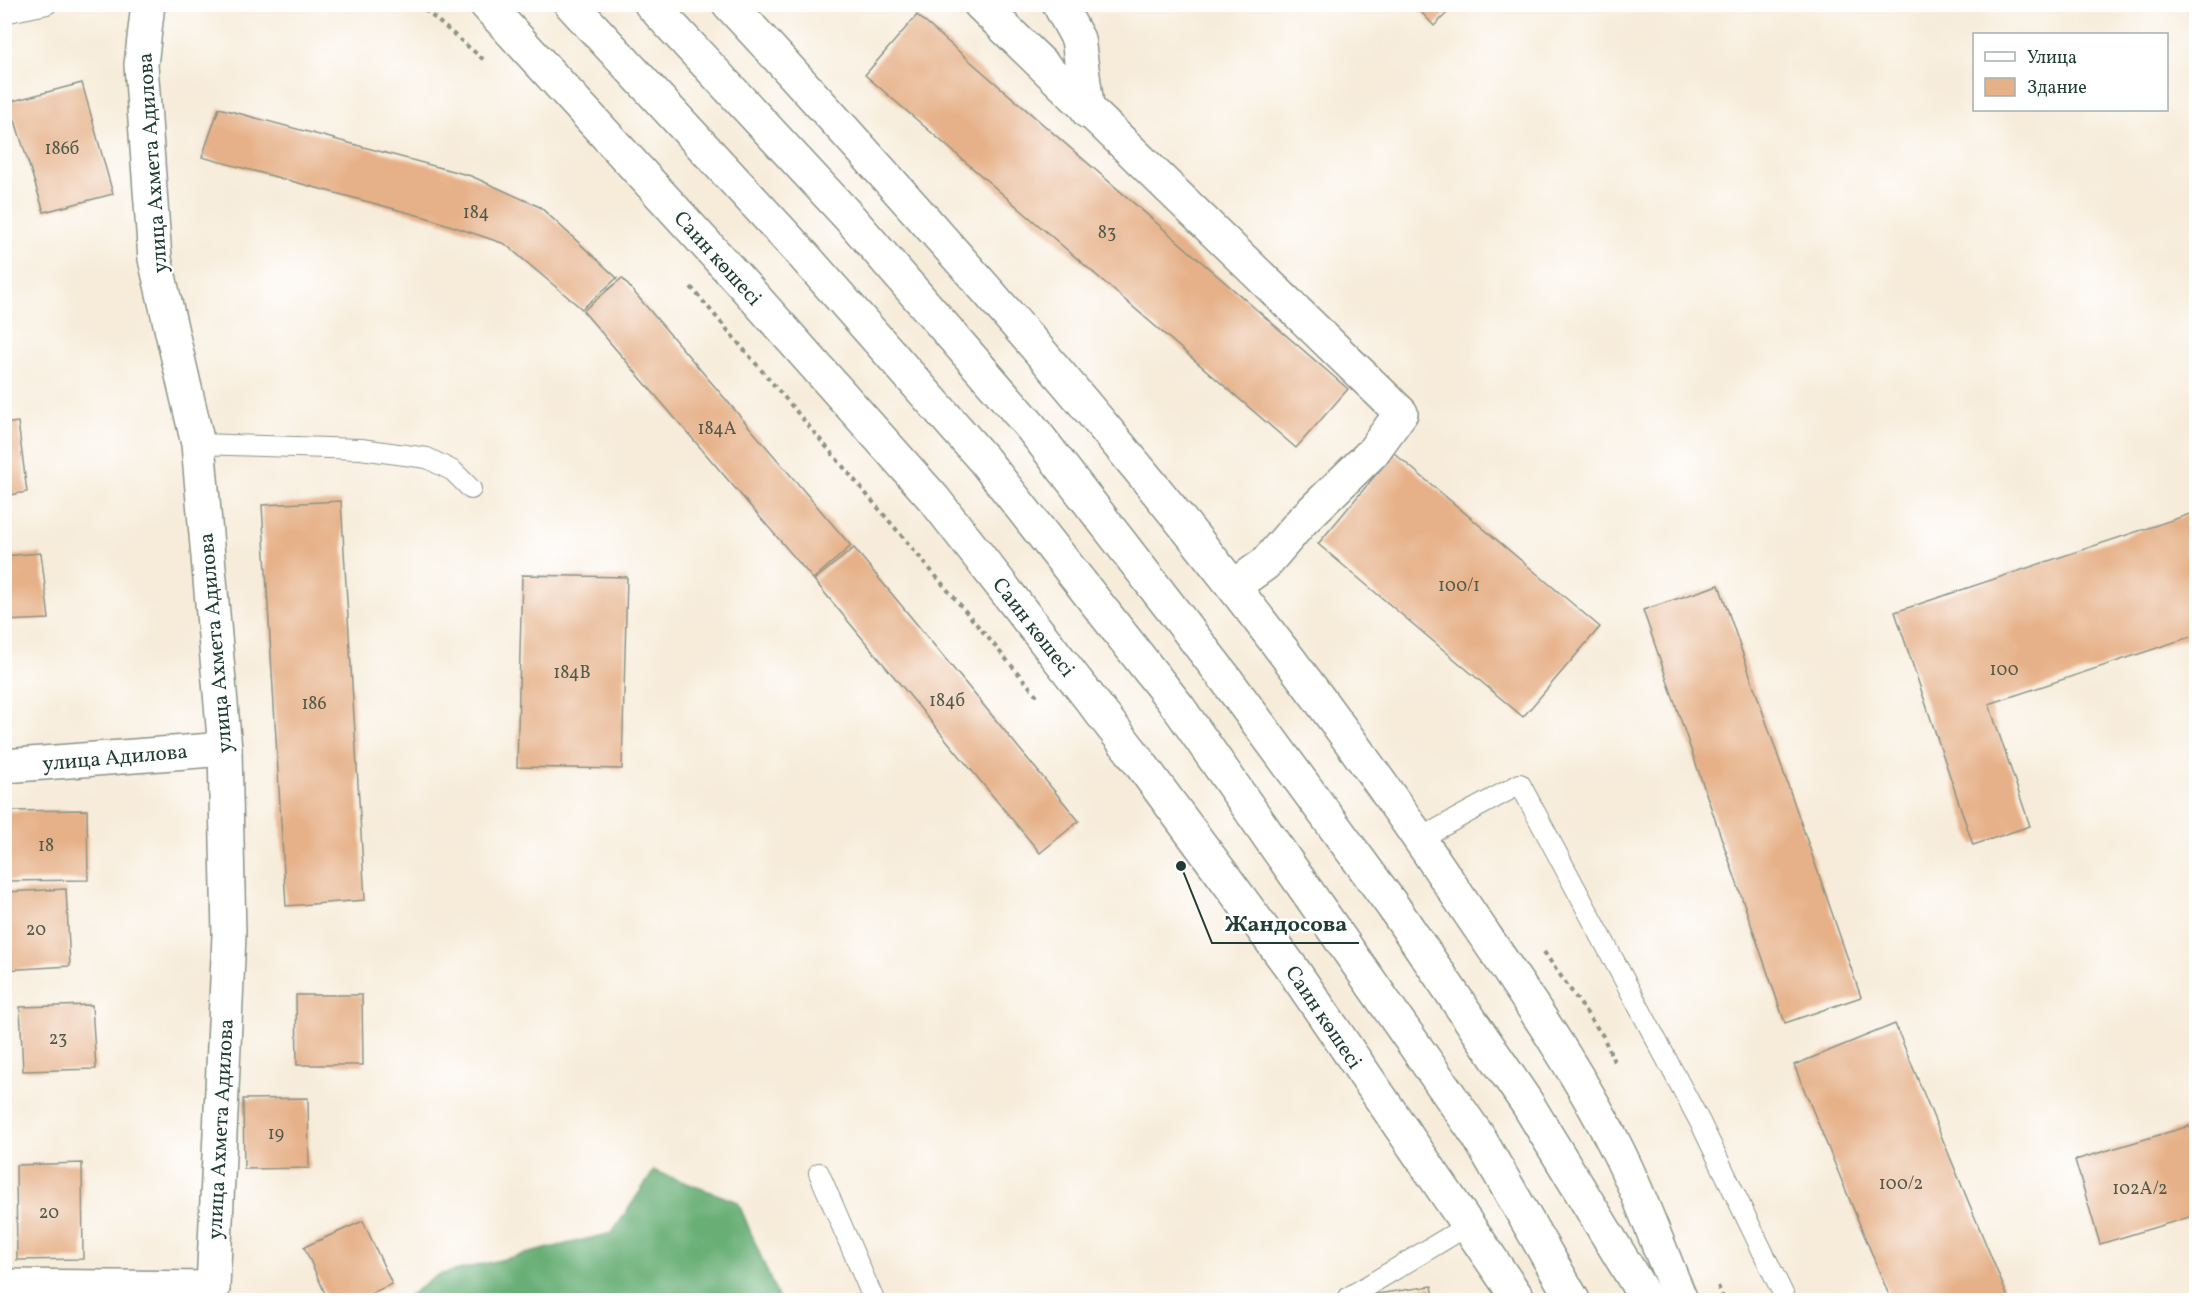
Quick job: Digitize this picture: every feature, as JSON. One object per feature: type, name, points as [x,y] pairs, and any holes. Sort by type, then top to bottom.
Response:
[{"type":"main road","name":"улица Ахмета Адилова","points":[[148,4],[141,65],[155,259],[198,444],[225,749],[229,935],[210,1294]]},
{"type":"main road","points":[[571,4],[804,256],[984,460],[1179,708],[1478,1136],[1573,1300]]},
{"type":"main road","points":[[651,4],[849,217],[1023,418],[1226,678],[1392,905],[1527,1103],[1647,1300]]},
{"type":"main road","points":[[729,4],[897,186],[1069,382],[1306,678],[1421,838],[1577,1074],[1619,1154],[1681,1300]]},
{"type":"main road","points":[[980,4],[1088,112],[1401,413],[1372,453],[1302,521],[1265,564],[1234,586]]},
{"type":"main road","points":[[1059,4],[1077,39],[1088,112]]},
{"type":"main road","name":"Саин көшесі","points":[[486,5],[748,290],[934,499],[1131,751],[1293,970],[1519,1300]]},
{"type":"main road","name":"улица Адилова","points":[[4,766],[225,749]]},
{"type":"main road","points":[[4,1286],[210,1294]]},
{"type":"lane","points":[[4,13],[47,4]]},
{"type":"lane","points":[[198,444],[362,449],[427,458],[453,471],[471,489]]},
{"type":"lane","points":[[1421,838],[1520,784],[1701,1124],[1786,1300]]},
{"type":"lane","points":[[819,1173],[874,1300]]},
{"type":"lane","points":[[1349,1297],[1467,1226]]},
{"type":"path","points":[[418,4],[490,66]]},
{"type":"path","points":[[690,285],[1046,706]]},
{"type":"green space","points":[[654,1171],[738,1202],[779,1300],[403,1300],[438,1275],[612,1233]]},
{"type":"building","points":[[1414,4],[1456,4],[1434,26]]},
{"type":"building","points":[[917,15],[1348,389],[1296,448],[865,75]]},
{"type":"building","points":[[82,83],[113,194],[44,212],[9,102]]},
{"type":"building","points":[[219,108],[471,176],[540,207],[617,278],[582,309],[505,244],[428,218],[202,157]]},
{"type":"building","points":[[622,278],[851,546],[813,579],[583,311]]},
{"type":"building","points":[[18,422],[27,492],[4,496],[4,424]]},
{"type":"building","points":[[1394,453],[1600,627],[1523,717],[1318,544]]},
{"type":"building","points":[[341,501],[365,900],[286,906],[262,505]]},
{"type":"building","points":[[2196,512],[2196,635],[1989,704],[2030,826],[1973,845],[1895,612]]},
{"type":"building","points":[[854,548],[1079,821],[1040,853],[814,580]]},
{"type":"building","points":[[41,553],[49,619],[4,621],[4,556]]},
{"type":"building","points":[[522,575],[627,577],[622,769],[517,767]]},
{"type":"building","points":[[1719,585],[1861,997],[1785,1023],[1643,610]]},
{"type":"building","points":[[87,810],[88,880],[4,881],[4,811]]},
{"type":"building","points":[[66,889],[70,966],[4,970],[4,892]]},
{"type":"building","points":[[296,995],[362,995],[363,1065],[297,1065]]},
{"type":"building","points":[[92,1005],[96,1069],[23,1071],[20,1007]]},
{"type":"building","points":[[1895,1024],[2009,1300],[1891,1300],[1794,1065]]},
{"type":"building","points":[[308,1098],[309,1168],[244,1169],[243,1099]]},
{"type":"building","points":[[2196,1124],[2196,1215],[2100,1244],[2075,1160]]},
{"type":"building","points":[[82,1163],[83,1259],[17,1260],[16,1165]]},
{"type":"building","points":[[363,1221],[392,1284],[357,1300],[328,1300],[304,1247]]},
{"type":"building","points":[[1432,1286],[1435,1300],[1363,1300],[1363,1296]]},
{"type":"place","name":"Жандосова","points":[[1181,866]]}]
